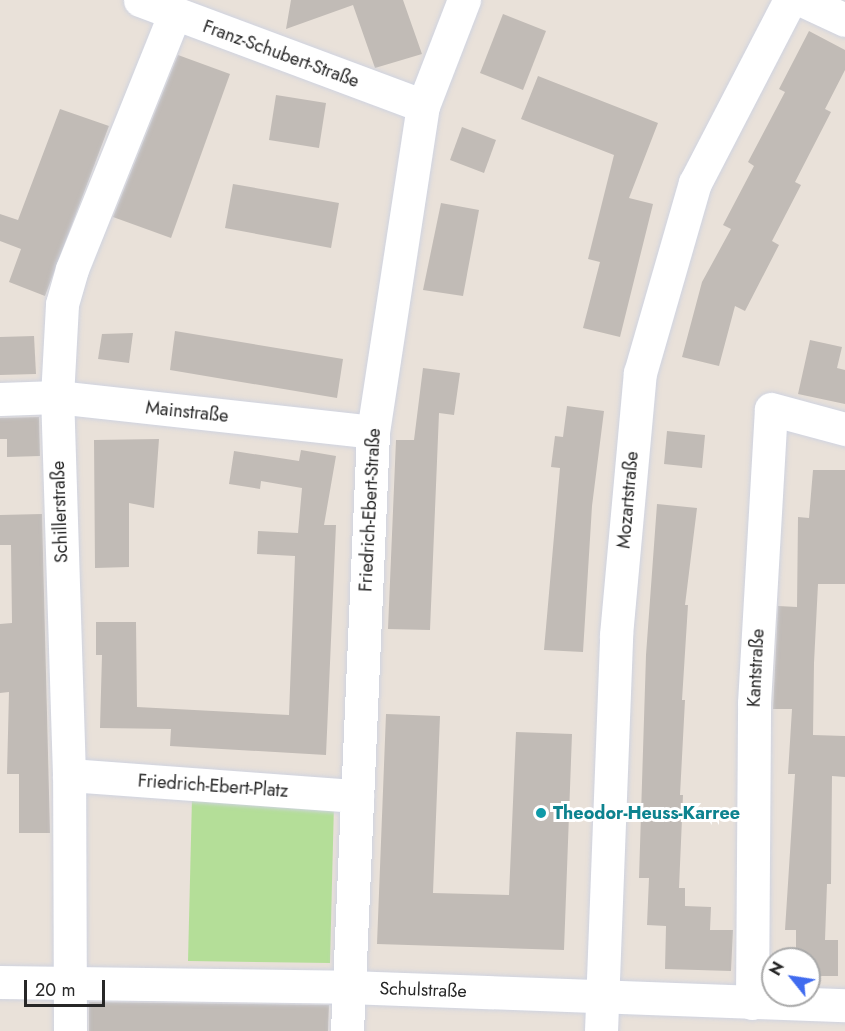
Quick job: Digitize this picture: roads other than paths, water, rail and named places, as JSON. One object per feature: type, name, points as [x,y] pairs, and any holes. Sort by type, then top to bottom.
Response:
[{"type":"street","name":"Franz-Schubert-Straße","points":[[140,0],[174,15],[423,105]]},
{"type":"street","name":"Friedrich-Ebert-Straße","points":[[347,1031],[373,432],[423,105],[464,0]]},
{"type":"street","name":"Mozartstraße","points":[[601,1031],[599,997],[616,635],[640,373],[695,183],[790,0]]},
{"type":"street","points":[[802,0],[845,20]]},
{"type":"street","name":"Schillerstraße","points":[[70,1031],[67,980],[69,775],[57,398],[62,304],[72,269],[174,15]]},
{"type":"street","name":"Mainstraße","points":[[0,399],[57,398],[373,432]]},
{"type":"street","name":"Kantstraße","points":[[752,1003],[754,703],[771,409],[845,429]]},
{"type":"street","name":"Friedrich-Ebert-Platz","points":[[69,775],[357,796]]},
{"type":"street","name":"Schulstraße","points":[[0,981],[67,980],[348,987],[845,1005]]},
{"type":"place","name":"Theodor-Heuss-Karree","points":[[541,813]]}]
